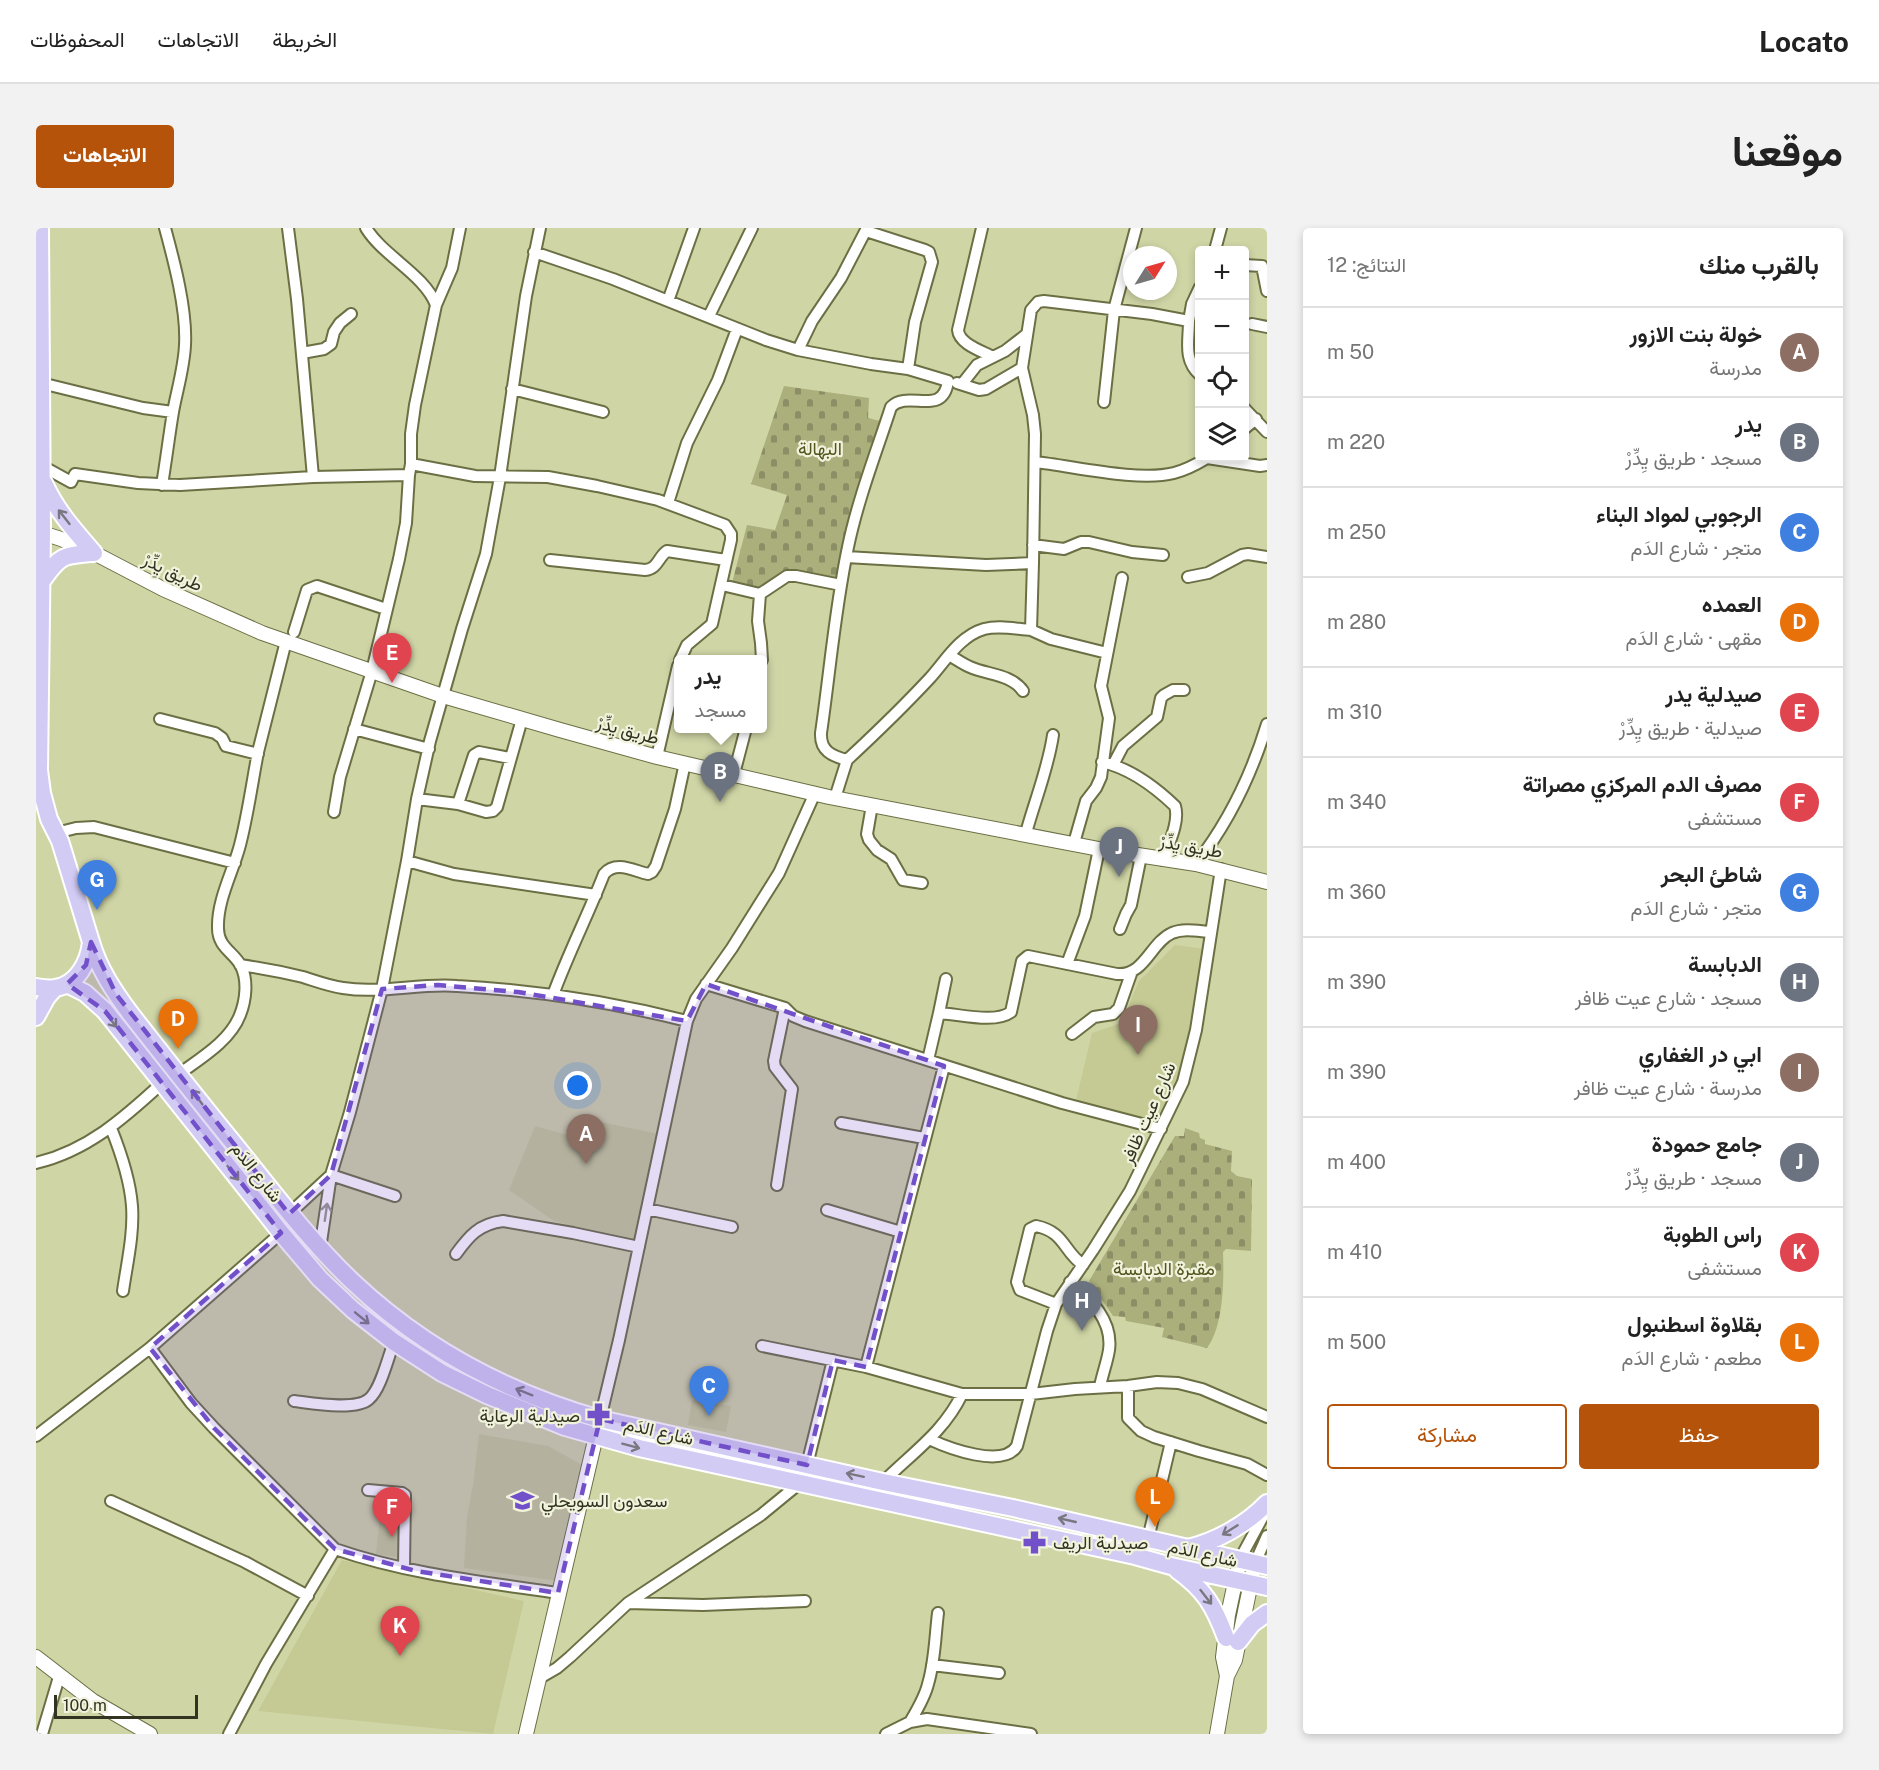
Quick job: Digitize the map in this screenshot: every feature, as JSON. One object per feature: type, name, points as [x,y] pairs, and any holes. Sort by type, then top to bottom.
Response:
[{"type":"main road","name":"شارع الدَم","points":[[40,228],[42,471],[39,532],[42,581],[39,770],[47,822],[97,962],[116,994],[289,1214],[320,1249],[385,1311],[419,1336],[501,1383],[572,1411],[1254,1563]]},
{"type":"main road","points":[[42,471],[52,502],[94,553]]},
{"type":"main road","points":[[42,581],[52,566],[61,558],[72,554],[94,553]]},
{"type":"main road","points":[[36,1017],[47,997],[86,965],[91,942]]},
{"type":"main road","name":"شارع الدَم","points":[[61,986],[85,993],[105,1011],[281,1233],[337,1296],[394,1342],[442,1373],[487,1395],[565,1427],[639,1448],[1267,1587]]},
{"type":"main road","points":[[36,987],[61,986]]},
{"type":"main road","points":[[1188,1548],[1221,1536],[1244,1522],[1267,1503]]},
{"type":"main road","points":[[1171,1566],[1204,1593],[1232,1640],[1267,1613]]},
{"type":"street","points":[[162,485],[184,357],[185,328],[165,228]]},
{"type":"street","points":[[288,228],[313,477]]},
{"type":"street","points":[[366,228],[376,242],[417,279],[436,305]]},
{"type":"street","points":[[334,812],[340,777],[372,671],[399,559],[406,523],[414,405],[436,305],[452,268],[460,228]]},
{"type":"street","points":[[320,1249],[331,1175],[382,989],[417,799],[443,696],[486,554],[534,252],[540,228]]},
{"type":"street","points":[[668,301],[694,228]]},
{"type":"street","points":[[709,316],[752,228]]},
{"type":"street","points":[[982,228],[957,330],[963,340],[993,357]]},
{"type":"street","points":[[1104,402],[1114,310],[1136,228]]},
{"type":"street","points":[[798,350],[812,321],[841,278],[866,229],[925,250],[931,257],[932,262],[915,322],[908,369]]},
{"type":"street","points":[[1216,246],[1220,229]]},
{"type":"street","points":[[534,252],[613,279],[798,350],[908,369],[979,390],[986,389],[1022,368]]},
{"type":"street","points":[[1249,265],[1262,266],[1267,291]]},
{"type":"street","points":[[1195,298],[1189,321],[1188,358],[1195,371]]},
{"type":"street","points":[[1031,630],[1035,462],[1033,415],[1022,368],[1031,310],[1038,302],[1044,300],[1189,321]]},
{"type":"street","points":[[302,353],[324,349],[331,344],[334,332],[340,323],[351,314]]},
{"type":"street","points":[[1252,324],[1267,327]]},
{"type":"street","points":[[668,503],[687,443],[718,380],[737,328]]},
{"type":"street","points":[[962,384],[974,367],[1027,334]]},
{"type":"street","points":[[847,760],[828,752],[820,740],[841,585],[861,498],[891,407],[898,402],[938,399],[945,393],[948,381]]},
{"type":"street","points":[[41,383],[143,408],[173,412]]},
{"type":"street","points":[[512,389],[603,412]]},
{"type":"street","points":[[1249,412],[1267,432]]},
{"type":"street","points":[[1249,425],[1256,419]]},
{"type":"street","points":[[1035,462],[1153,476],[1174,473],[1201,462]]},
{"type":"street","points":[[1234,462],[1267,465]]},
{"type":"street","points":[[411,464],[454,473],[500,477],[548,477],[631,493],[668,503],[725,525],[731,534],[712,624],[687,645],[682,655]]},
{"type":"street","points":[[42,471],[71,482],[75,474],[162,485],[210,485],[313,477],[409,475]]},
{"type":"street","name":"طريق يِدِّرْ","points":[[39,532],[94,553],[230,619],[290,636],[372,671],[443,696],[522,719],[657,757],[835,798],[1099,849],[1197,864],[1267,882]]},
{"type":"street","points":[[1034,545],[1064,549],[1081,542],[1089,542],[1132,552],[1162,555]]},
{"type":"street","points":[[550,560],[645,570],[655,566],[663,553],[667,551],[726,560]]},
{"type":"street","points":[[1188,577],[1208,573],[1242,555],[1267,557]]},
{"type":"street","points":[[846,557],[986,565],[1033,563]]},
{"type":"street","points":[[722,585],[760,594],[787,576],[796,576],[841,585]]},
{"type":"street","points":[[1074,843],[1086,801],[1100,782],[1107,764],[1109,718],[1101,686],[1122,578]]},
{"type":"street","points":[[179,1074],[224,1040],[240,1016],[245,991],[240,965],[218,936],[221,907],[235,863],[258,754],[290,636],[307,590],[316,586],[386,609]]},
{"type":"street","points":[[760,594],[758,621],[762,655]]},
{"type":"street","points":[[835,798],[847,760],[965,639],[985,629],[997,627],[1031,630],[1051,639],[1107,653]]},
{"type":"street","points":[[949,655],[968,667],[1018,684],[1023,691]]},
{"type":"street","points":[[657,757],[674,683]]},
{"type":"street","points":[[1107,764],[1123,746],[1157,717],[1161,698],[1164,695],[1173,690],[1184,690]]},
{"type":"street","points":[[160,719],[215,733],[222,738],[226,746],[258,754]]},
{"type":"street","points":[[417,799],[458,804],[486,812],[493,811],[497,807],[522,719]]},
{"type":"street","points":[[1197,864],[1237,799],[1264,742],[1267,724]]},
{"type":"street","points":[[354,729],[429,749]]},
{"type":"street","points":[[734,774],[745,733]]},
{"type":"street","points":[[1026,834],[1046,772],[1053,735]]},
{"type":"street","points":[[458,804],[474,755],[479,752],[510,758]]},
{"type":"street","points":[[553,995],[604,874],[612,867],[648,874],[652,872],[675,809],[685,763]]},
{"type":"street","points":[[1107,764],[1134,774],[1175,806],[1177,812],[1163,860]]},
{"type":"street","points":[[526,1734],[619,1340],[687,1021],[696,999],[780,873],[816,793]]},
{"type":"street","points":[[872,805],[867,834],[872,846],[891,859],[903,880],[922,883]]},
{"type":"street","points":[[47,822],[76,828],[94,827],[235,863]]},
{"type":"street","points":[[1067,964],[1085,916],[1099,849]]},
{"type":"street","points":[[1120,929],[1131,905],[1141,856]]},
{"type":"street","points":[[407,861],[454,874],[596,895]]},
{"type":"street","name":"شارع عيت ظافر","points":[[929,1439],[954,1450],[971,1454],[1012,1453],[1017,1446],[1056,1304],[1130,1191],[1184,1082],[1197,1020],[1221,869]]},
{"type":"street","points":[[939,1013],[986,1018],[1003,1017],[1011,1012],[1024,959],[1031,956],[1125,974],[1140,966],[1162,941],[1173,933],[1184,930],[1210,932]]},
{"type":"street","points":[[240,965],[302,977],[341,988],[382,989],[438,985],[553,995],[641,1009],[687,1021]]},
{"type":"street","points":[[1072,1034],[1094,1017],[1113,1014],[1119,1008],[1132,971]]},
{"type":"street","points":[[928,1060],[946,979]]},
{"type":"street","points":[[706,984],[785,1008],[793,1016],[805,1021],[944,1066],[1062,1103],[1161,1129]]},
{"type":"street","points":[[777,1185],[792,1089],[775,1067],[774,1061],[785,1008]]},
{"type":"street","points":[[866,1367],[944,1066]]},
{"type":"street","points":[[36,1163],[58,1157],[111,1128],[161,1084]]},
{"type":"street","points":[[841,1123],[924,1138]]},
{"type":"street","points":[[111,1128],[130,1188],[132,1208],[132,1230],[123,1291]]},
{"type":"street","points":[[331,1175],[395,1196]]},
{"type":"street","points":[[289,1214],[331,1175]]},
{"type":"street","points":[[647,1209],[732,1227]]},
{"type":"street","points":[[827,1210],[901,1232]]},
{"type":"street","points":[[456,1254],[468,1236],[476,1230],[493,1222],[503,1221],[639,1247]]},
{"type":"street","points":[[1056,1304],[1018,1288],[1017,1282],[1030,1229],[1036,1226],[1056,1234],[1077,1261],[1083,1265]]},
{"type":"street","points":[[36,1436],[150,1348],[281,1233]]},
{"type":"street","points":[[1070,1282],[1094,1304],[1106,1324],[1109,1346],[1100,1387]]},
{"type":"street","points":[[294,1401],[343,1405],[364,1403],[375,1391],[394,1342]]},
{"type":"street","points":[[762,1346],[866,1367],[962,1394],[1031,1394],[1157,1382],[1196,1387],[1267,1417]]},
{"type":"street","points":[[150,1348],[185,1396],[214,1428],[335,1549],[404,1568],[558,1593]]},
{"type":"street","points":[[807,1465],[833,1360]]},
{"type":"street","points":[[1128,1386],[1127,1414],[1132,1424],[1154,1437],[1247,1464],[1267,1475]]},
{"type":"street","points":[[883,1482],[945,1423],[962,1394]]},
{"type":"street","points":[[1148,1539],[1171,1442]]},
{"type":"street","points":[[538,1679],[557,1668],[628,1603],[761,1515],[800,1483]]},
{"type":"street","points":[[368,1490],[405,1495],[404,1568]]},
{"type":"street","points":[[111,1501],[245,1562],[308,1596]]},
{"type":"street","points":[[1254,1563],[1267,1509]]},
{"type":"street","points":[[1217,1734],[1227,1676],[1235,1660],[1232,1640],[1242,1582],[1267,1536]]},
{"type":"street","points":[[229,1734],[266,1664],[335,1549]]},
{"type":"street","points":[[628,1603],[703,1605],[805,1601]]},
{"type":"street","points":[[910,1722],[926,1691],[932,1665],[938,1613]]},
{"type":"street","points":[[36,1657],[93,1701],[150,1734]]},
{"type":"street","points":[[932,1665],[999,1673]]},
{"type":"street","points":[[42,1734],[59,1677]]},
{"type":"street","points":[[886,1734],[910,1722],[927,1719],[1031,1734]]},
{"type":"highlighted area","points":[[91,942],[116,994],[289,1214],[331,1175],[382,989],[438,985],[518,992],[687,1021],[706,984],[944,1066],[866,1367],[833,1360],[807,1465],[600,1419],[558,1593],[416,1571],[335,1549],[214,1428],[150,1348],[281,1233],[105,1011],[67,984],[86,965]]},
{"type":"shaded area","points":[[1175,945],[1206,949],[1184,1076],[1164,1118],[1155,1122],[1076,1100],[1092,1033],[1121,1023],[1139,981]]},
{"type":"shaded area","points":[[586,1119],[659,1134],[636,1243],[554,1221],[509,1190],[535,1126],[578,1138]]},
{"type":"shaded area","points":[[692,1400],[731,1406],[726,1432],[688,1425]]},
{"type":"shaded area","name":"سعدون السويحلي","points":[[479,1434],[548,1446],[586,1467],[558,1581],[464,1568],[467,1517]]},
{"type":"shaded area","points":[[380,1516],[408,1520],[404,1558],[376,1554]]},
{"type":"shaded area","points":[[342,1560],[524,1601],[493,1734],[258,1711]]},
{"type":"green space","name":"البهالة","points":[[784,386],[869,398],[868,418],[884,422],[839,579],[794,575],[767,590],[733,582],[733,579],[747,525],[775,530],[787,495],[751,484]]},
{"type":"green space","name":"مقبرة الدبابسة","points":[[1185,1128],[1199,1133],[1200,1138],[1205,1140],[1205,1144],[1232,1151],[1231,1171],[1237,1176],[1252,1179],[1251,1251],[1226,1249],[1223,1252],[1220,1315],[1213,1339],[1207,1348],[1162,1337],[1164,1328],[1126,1321],[1125,1317],[1113,1316],[1089,1281],[1175,1136],[1184,1136]]},
{"type":"place","name":"صيدلية يدر","points":[[392,683]]},
{"type":"place","name":"يدر","points":[[720,802]]},
{"type":"place","name":"جامع حمودة","points":[[1119,877]]},
{"type":"place","name":"شاطئ البحر","points":[[97,910]]},
{"type":"place","name":"العمده","points":[[178,1049]]},
{"type":"place","name":"ابي در الغفاري","points":[[1138,1055]]},
{"type":"place","name":"خولة بنت الازور","points":[[586,1164]]},
{"type":"place","name":"الدبابسة","points":[[1082,1331]]},
{"type":"place","name":"صيدلية الرعاية","points":[[598,1415]]},
{"type":"place","name":"الرجوبي لمواد البناء","points":[[709,1416]]},
{"type":"place","name":"سعدون السويحلي","points":[[523,1500]]},
{"type":"place","name":"بقلاوة اسطنبول","points":[[1155,1527]]},
{"type":"place","name":"مصرف الدم المركزي مصراتة","points":[[392,1537]]},
{"type":"place","name":"صيدلية الريف","points":[[1035,1542]]},
{"type":"place","name":"راس الطوبة","points":[[400,1656]]}]
